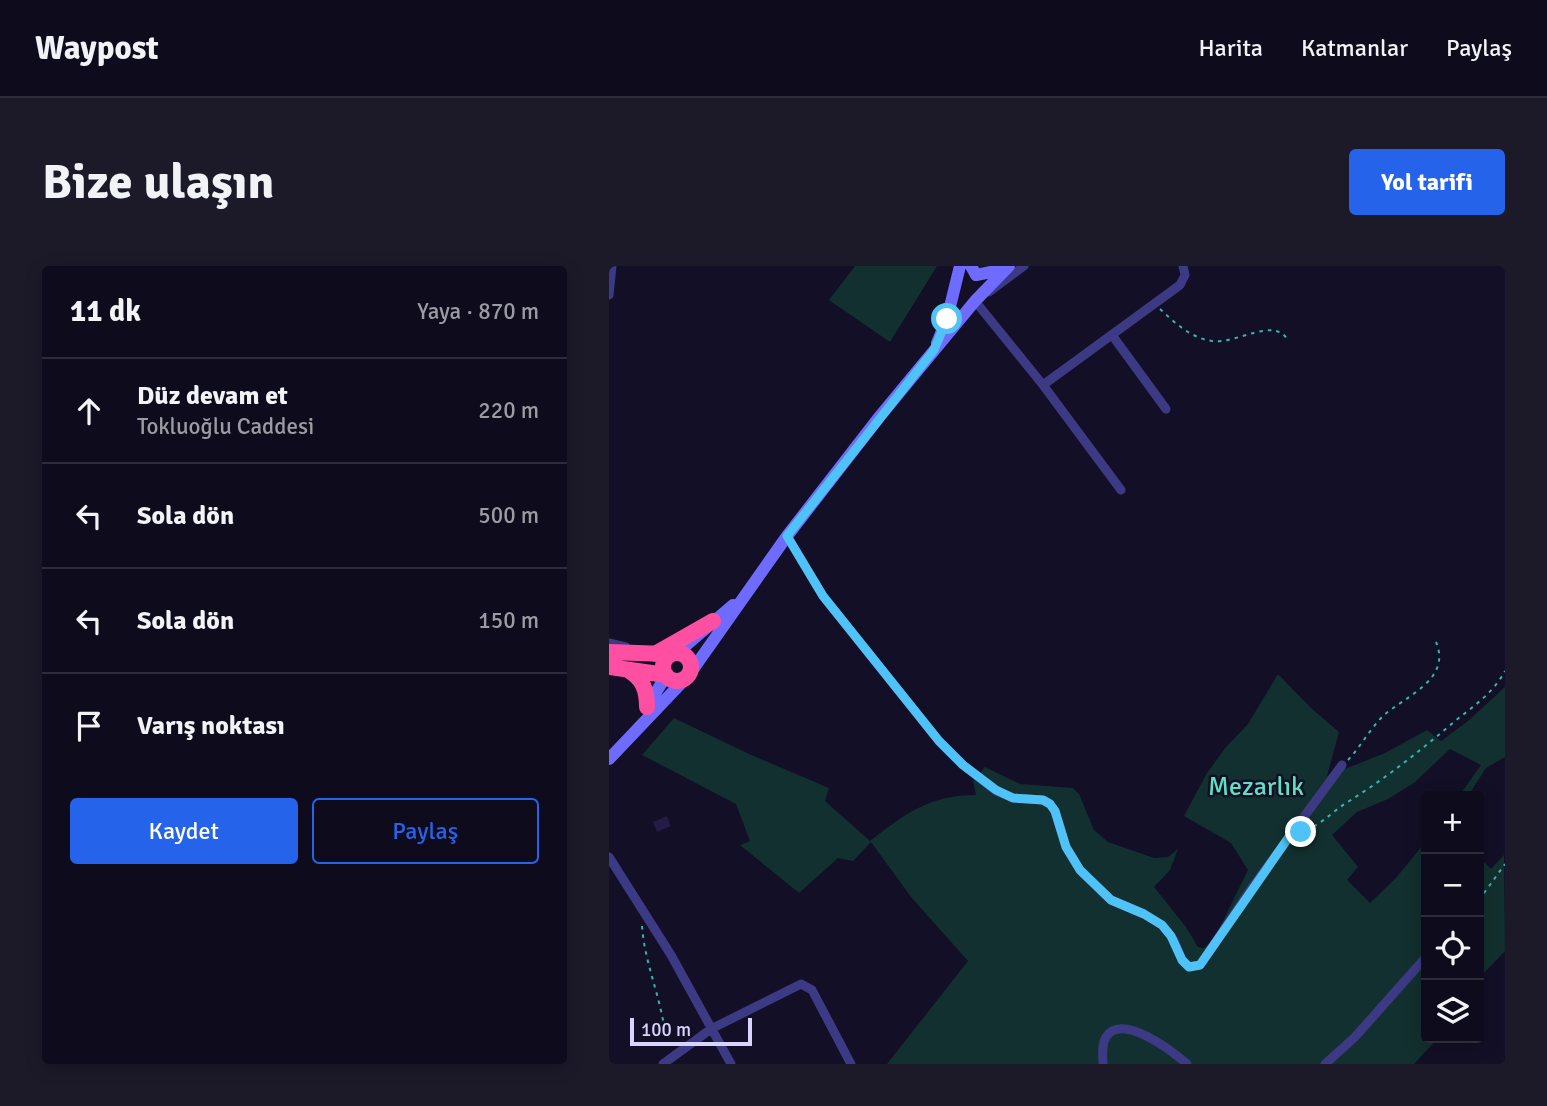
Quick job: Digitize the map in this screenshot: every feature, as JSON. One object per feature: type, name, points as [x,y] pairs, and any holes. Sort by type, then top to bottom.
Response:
[{"type":"highway","points":[[655,654],[713,621]]},
{"type":"highway","points":[[609,652],[675,654],[683,655],[690,661],[688,676],[678,681],[666,676],[609,667]]},
{"type":"highway","points":[[666,676],[664,662],[675,654]]},
{"type":"highway","points":[[626,668],[636,674],[643,684],[647,707]]},
{"type":"street","points":[[609,295],[612,266]]},
{"type":"street","points":[[958,277],[973,271],[991,272],[1001,266]]},
{"type":"street","points":[[609,759],[688,676],[787,536],[934,350],[1009,266]]},
{"type":"street","points":[[958,277],[962,299],[979,297],[1024,266]]},
{"type":"street","points":[[1043,385],[1183,282],[1183,266]]},
{"type":"street","points":[[973,271],[979,297],[1121,490]]},
{"type":"street","points":[[934,350],[947,319],[958,277]]},
{"type":"street","points":[[1112,335],[1166,409]]},
{"type":"street","points":[[787,536],[823,596],[945,748],[969,771],[996,790],[1013,798],[1043,800],[1050,804],[1055,811],[1066,847],[1080,870],[1111,900],[1162,925],[1171,936],[1182,960],[1189,967],[1200,965],[1342,765]]},
{"type":"street","points":[[675,654],[747,594]]},
{"type":"street","points":[[609,643],[655,654]]},
{"type":"street","points":[[622,747],[666,676]]},
{"type":"street","points":[[609,857],[671,955],[731,1064]]},
{"type":"street","points":[[1325,1064],[1347,1045],[1421,963]]},
{"type":"street","points":[[664,1063],[711,1029],[804,984],[812,990],[851,1064]]},
{"type":"street","points":[[1102,1064],[1106,1037],[1112,1031],[1122,1028],[1147,1036],[1187,1064]]},
{"type":"path","points":[[1154,304],[1190,334],[1203,339],[1228,341],[1273,329],[1284,334],[1288,341]]},
{"type":"path","points":[[1342,765],[1364,742],[1382,717],[1413,696],[1434,676],[1440,657],[1436,642]]},
{"type":"path","points":[[1291,834],[1328,818],[1413,757],[1488,695],[1505,671]]},
{"type":"path","points":[[1484,893],[1505,864]]},
{"type":"path","points":[[642,912],[644,946],[664,1018],[664,1063]]},
{"type":"green space","points":[[855,266],[937,266],[890,342],[829,300]]},
{"type":"green space","name":"Mezarlık","points":[[1278,674],[1339,732],[1327,776],[1385,753],[1427,730],[1441,741],[1468,721],[1505,687],[1505,757],[1486,768],[1471,791],[1463,791],[1481,765],[1450,749],[1415,782],[1388,799],[1357,812],[1332,835],[1358,867],[1347,880],[1370,903],[1396,878],[1421,847],[1421,1043],[1433,1043],[1414,1064],[887,1064],[968,961],[911,897],[871,842],[853,861],[838,858],[799,893],[740,845],[750,841],[736,804],[642,755],[674,718],[829,788],[825,801],[870,841],[895,822],[931,802],[976,795],[973,781],[985,767],[1020,784],[1073,788],[1079,794],[1094,830],[1108,842],[1154,858],[1168,857],[1178,849],[1170,870],[1154,887],[1186,927],[1198,947],[1204,948],[1215,937],[1248,870],[1231,843],[1184,816],[1207,773],[1226,747],[1248,724]]},
{"type":"green space","points":[[1504,855],[1505,951],[1484,973],[1484,862],[1491,869]]},
{"type":"building","points":[[667,816],[671,826],[657,832],[653,822]]},
{"type":"route","points":[[947,319],[934,350],[787,536],[823,596],[951,754],[975,776],[996,790],[1013,798],[1043,800],[1050,804],[1055,811],[1066,847],[1080,870],[1111,900],[1162,925],[1177,945],[1182,960],[1189,967],[1200,965],[1291,834],[1301,832]]}]
